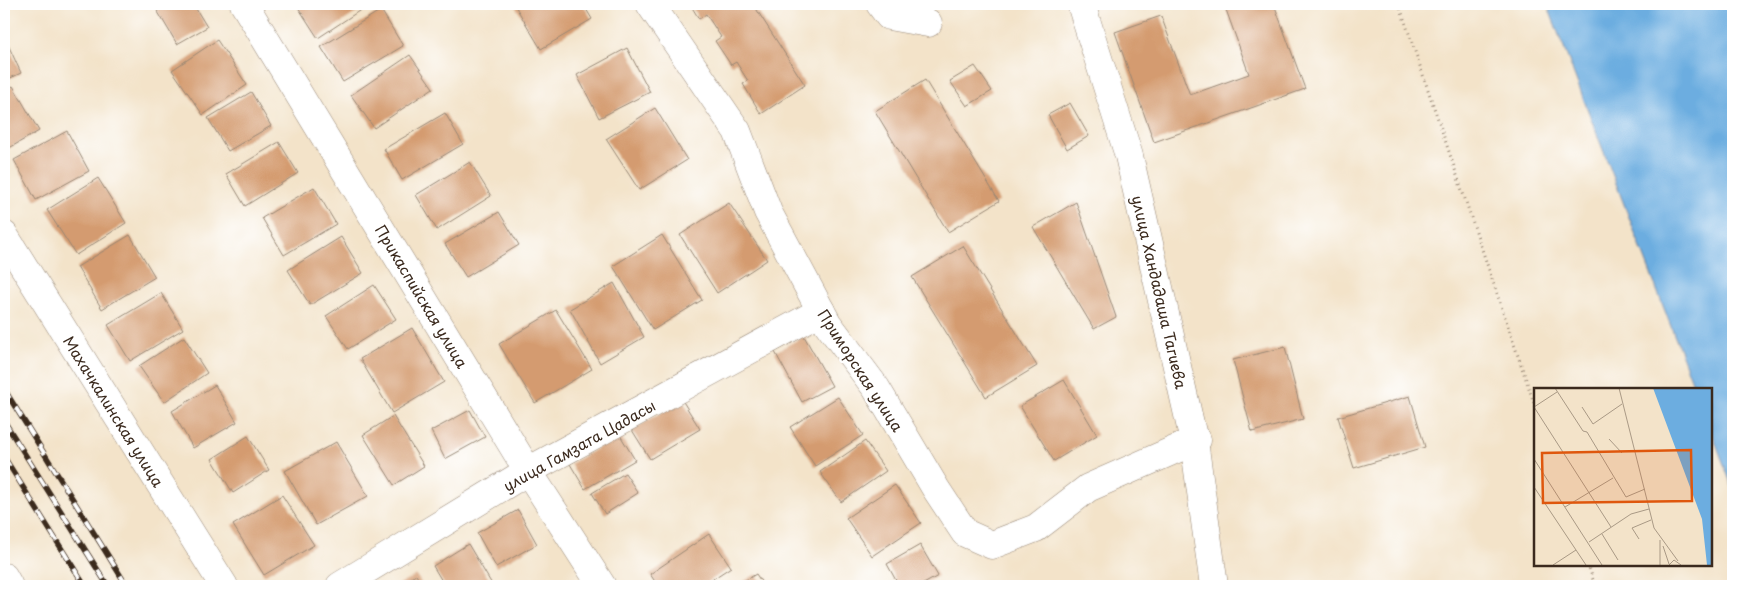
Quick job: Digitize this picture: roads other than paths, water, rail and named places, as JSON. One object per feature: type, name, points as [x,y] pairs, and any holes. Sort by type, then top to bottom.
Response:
[{"type":"street","name":"Прикаспийская улица","points":[[244,4],[528,471],[602,586]]},
{"type":"street","name":"Приморская улица","points":[[650,4],[737,131],[768,212],[828,324],[876,388],[936,489],[966,533],[992,545],[1036,528],[1088,488],[1195,440]]},
{"type":"street","points":[[880,4],[889,16],[928,23]]},
{"type":"street","name":"улица Хандадаша Тагиева","points":[[1083,4],[1133,159],[1195,440],[1216,586]]},
{"type":"street","name":"Махачкалинская улица","points":[[4,235],[224,586]]},
{"type":"street","name":"улица Гамзата Цадасы","points":[[340,586],[528,471],[821,311]]},
{"type":"street","points":[[4,577],[9,586]]},
{"type":"water","points":[[1547,4],[1733,4],[1733,489],[1712,433],[1712,388],[1695,388]]},
{"type":"railway","points":[[4,389],[127,586]]},
{"type":"railway","points":[[4,421],[108,586]]},
{"type":"railway","points":[[4,457],[85,586]]}]
